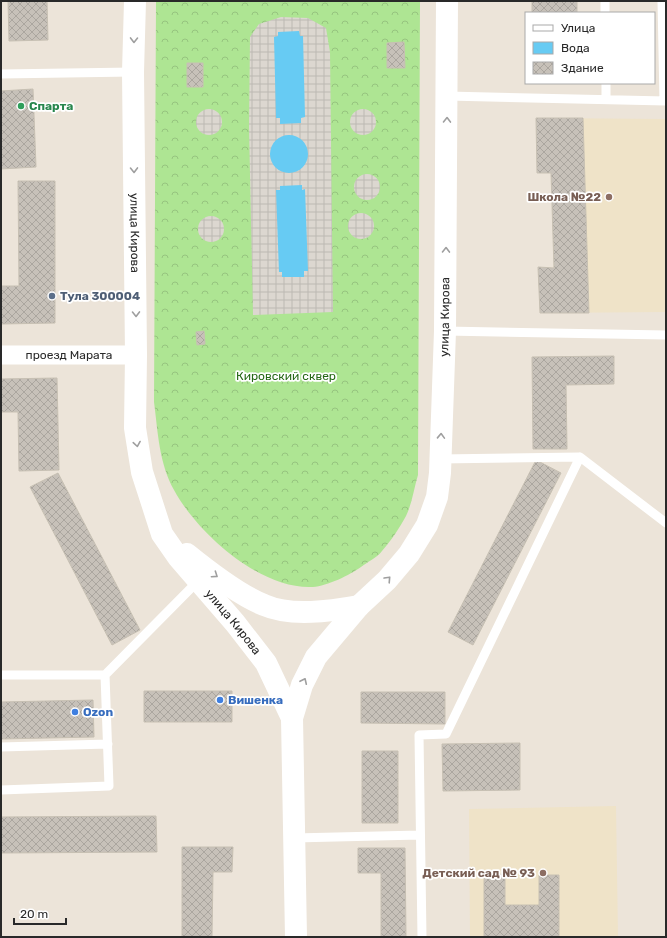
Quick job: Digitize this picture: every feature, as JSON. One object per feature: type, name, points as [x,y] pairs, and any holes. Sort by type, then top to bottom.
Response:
[{"type":"main road","name":"улица Кирова","points":[[135,1],[133,72],[136,355],[135,428],[142,472],[162,534],[178,557],[235,623],[266,663],[292,718]]},
{"type":"main road","name":"улица Кирова","points":[[296,937],[292,718],[302,685],[316,657],[359,606],[387,580],[410,554],[427,525],[436,497],[440,459],[445,331],[447,1]]},
{"type":"main road","name":"улица Кирова","points":[[162,534],[200,564],[265,606],[294,611],[328,612],[359,606]]},
{"type":"street","name":"проезд Марата","points":[[1,355],[136,355]]},
{"type":"lane","points":[[605,1],[605,12]]},
{"type":"lane","points":[[447,96],[665,101],[662,1]]},
{"type":"lane","points":[[1,74],[133,72]]},
{"type":"lane","points":[[606,84],[606,99]]},
{"type":"lane","points":[[445,331],[666,334]]},
{"type":"lane","points":[[440,459],[580,457],[666,523]]},
{"type":"lane","points":[[422,937],[419,735],[446,734],[580,457]]},
{"type":"lane","points":[[1,675],[105,675],[198,581]]},
{"type":"lane","points":[[1,790],[109,786],[105,675]]},
{"type":"lane","points":[[1,747],[108,744]]},
{"type":"lane","points":[[294,838],[420,835]]},
{"type":"shaded area","points":[[281,17],[308,18],[326,28],[330,52],[333,312],[253,315],[249,127],[250,37],[259,24]]},
{"type":"shaded area","points":[[209,109],[218,113],[222,122],[218,131],[209,135],[200,131],[196,122],[200,113]]},
{"type":"shaded area","points":[[363,109],[372,113],[376,122],[372,131],[363,135],[354,131],[350,122],[354,113]]},
{"type":"shaded area","name":"Школа №22","points":[[536,118],[666,119],[666,312],[540,313],[538,267],[554,268],[551,173],[537,173]]},
{"type":"shaded area","points":[[367,174],[376,178],[380,187],[376,196],[367,200],[358,196],[354,187],[358,178]]},
{"type":"shaded area","points":[[361,213],[371,216],[374,226],[371,236],[361,239],[351,236],[348,226],[351,216]]},
{"type":"shaded area","points":[[211,216],[220,220],[224,229],[220,238],[211,242],[202,238],[198,229],[202,220]]},
{"type":"shaded area","name":"Детский сад № 93","points":[[616,806],[618,937],[470,937],[469,809]]},
{"type":"green space","name":"Кировский сквер","points":[[156,1],[420,1],[418,475],[406,516],[385,547],[377,556],[345,577],[325,585],[313,587],[293,585],[273,579],[252,569],[233,556],[215,541],[185,507],[174,490],[165,469],[158,436],[154,402]]},
{"type":"water","points":[[299,31],[300,36],[303,36],[305,117],[301,118],[301,123],[280,124],[280,118],[276,118],[274,37],[278,36],[278,32]]},
{"type":"water","points":[[285,135],[293,135],[303,140],[307,147],[307,161],[303,168],[293,173],[285,173],[275,168],[273,165],[270,158],[270,150],[275,140],[278,138]]},
{"type":"water","points":[[302,185],[302,190],[305,189],[308,271],[304,271],[304,277],[282,277],[282,272],[279,272],[276,190],[280,190],[280,186]]},
{"type":"building","points":[[8,1],[47,1],[48,40],[9,41]]},
{"type":"building","points":[[532,1],[577,1],[577,12],[532,12]]},
{"type":"building","points":[[404,42],[405,68],[387,68],[387,43]]},
{"type":"building","points":[[187,63],[203,63],[203,87],[187,87]]},
{"type":"building","points":[[33,89],[36,167],[1,169],[1,91]]},
{"type":"building","points":[[536,118],[583,118],[589,313],[540,313],[538,267],[554,268],[551,173],[537,173]]},
{"type":"building","points":[[18,181],[55,181],[55,323],[1,324],[1,286],[19,286]]},
{"type":"building","points":[[204,331],[205,344],[197,345],[196,332]]},
{"type":"building","points":[[614,356],[614,384],[566,385],[567,449],[533,449],[532,357]]},
{"type":"building","points":[[57,378],[59,470],[19,471],[18,412],[1,412],[1,379]]},
{"type":"building","points":[[536,460],[561,473],[473,645],[448,632]]},
{"type":"building","points":[[58,473],[140,630],[112,645],[30,487]]},
{"type":"building","points":[[144,691],[232,691],[232,722],[144,722]]},
{"type":"building","points":[[361,692],[445,692],[445,724],[361,723]]},
{"type":"building","points":[[93,700],[94,737],[1,739],[1,702]]},
{"type":"building","points":[[520,743],[520,790],[443,791],[442,744]]},
{"type":"building","points":[[362,751],[398,751],[398,823],[362,823]]},
{"type":"building","points":[[156,816],[157,852],[1,853],[1,817]]},
{"type":"building","points":[[182,847],[233,847],[232,872],[213,872],[212,937],[182,937]]},
{"type":"building","points":[[358,848],[405,848],[406,937],[381,937],[381,873],[358,873]]},
{"type":"building","points":[[505,874],[505,905],[539,905],[539,875],[559,875],[559,937],[484,937],[484,875]]},
{"type":"place","name":"Спарта","points":[[21,106]]},
{"type":"place","name":"Школа №22","points":[[609,197]]},
{"type":"place","name":"Тула 300004","points":[[52,296]]},
{"type":"place","name":"Вишенка","points":[[220,700]]},
{"type":"place","name":"Ozon","points":[[75,712]]},
{"type":"place","name":"Детский сад № 93","points":[[543,873]]}]
